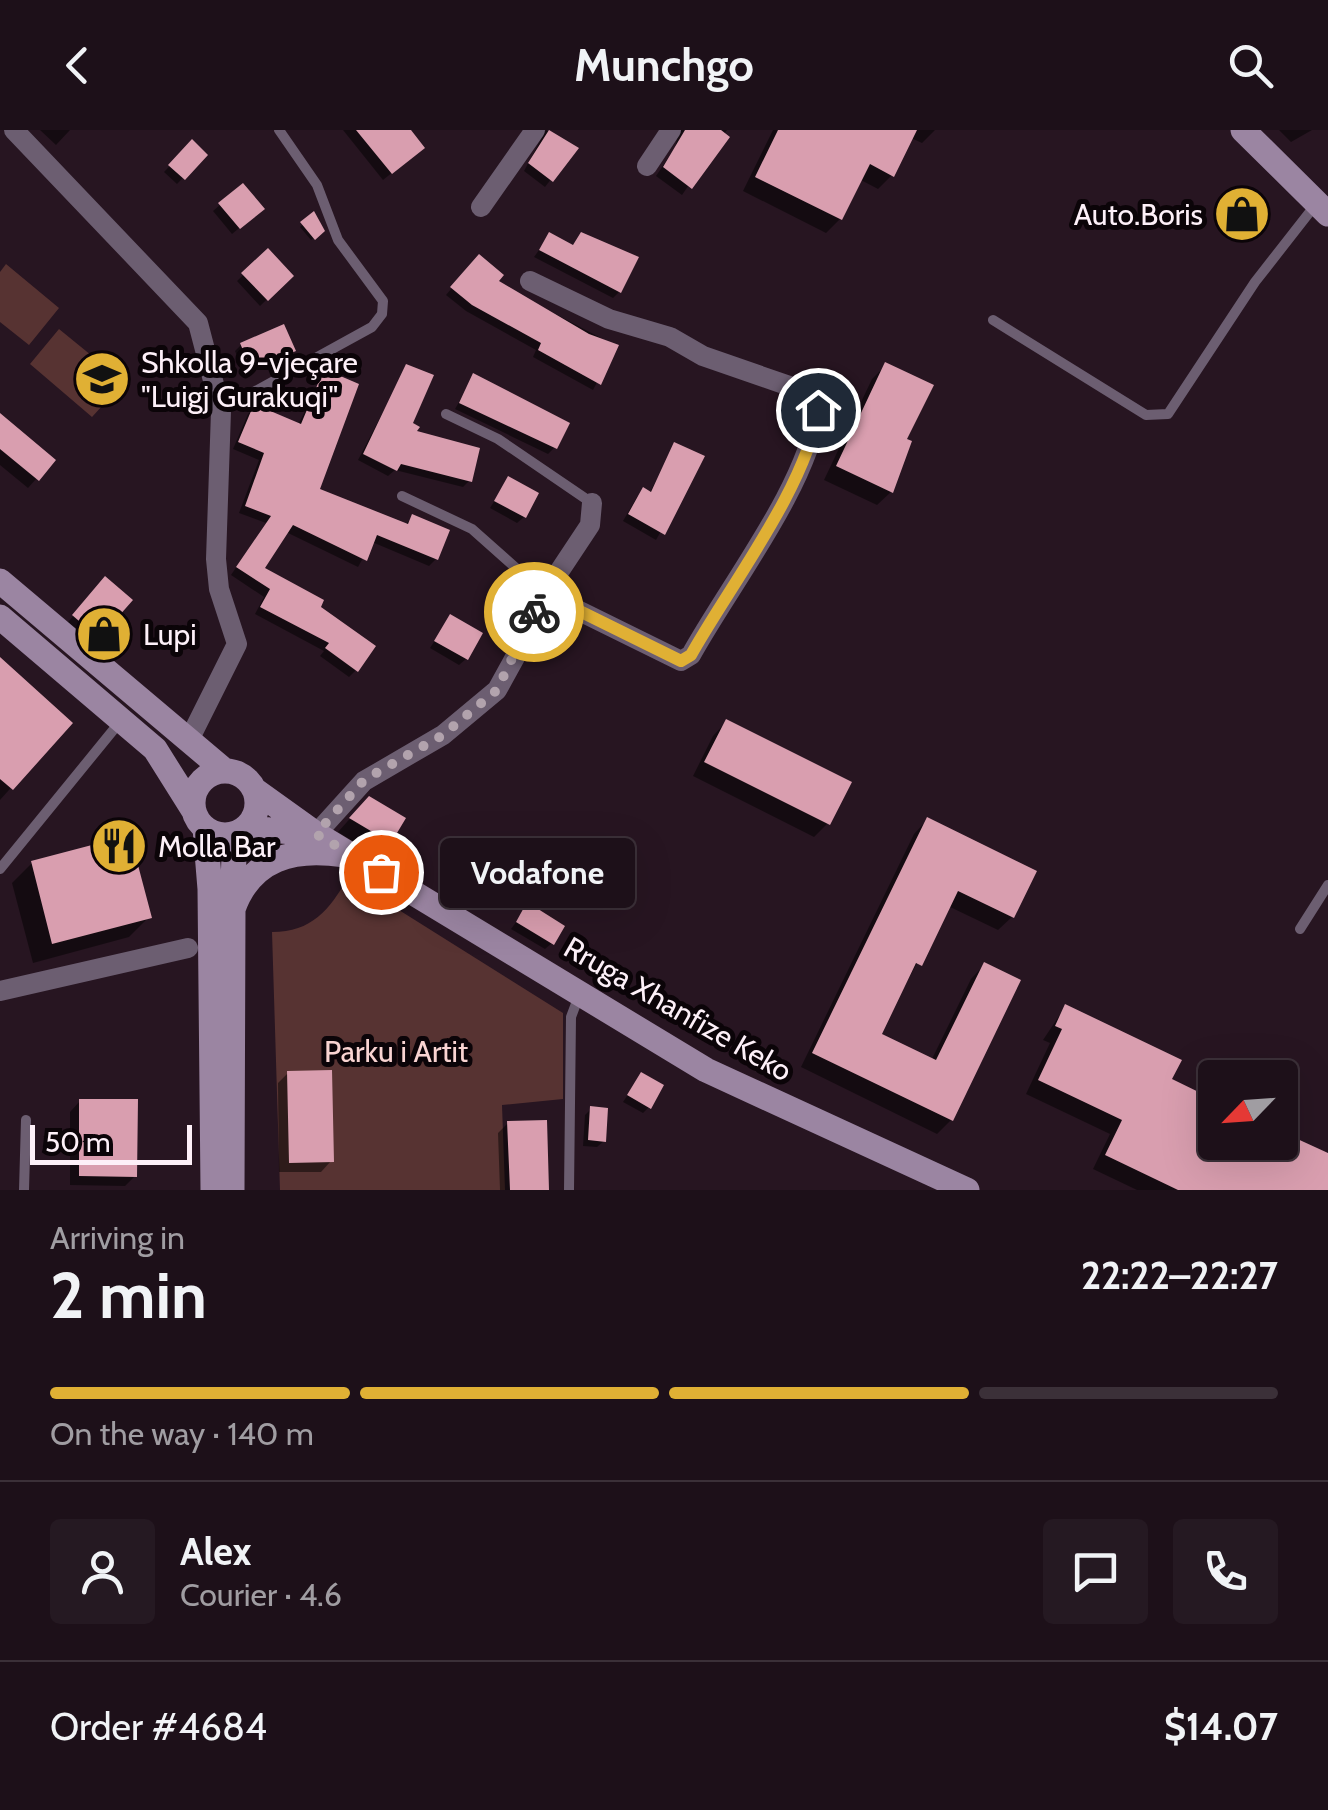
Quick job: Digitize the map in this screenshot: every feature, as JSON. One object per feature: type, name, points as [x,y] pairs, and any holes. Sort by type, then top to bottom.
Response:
[{"type":"main road","points":[[1243,130],[1322,208]]},
{"type":"main road","points":[[0,581],[188,742],[224,770],[249,780],[256,791],[258,804],[241,831],[232,909],[232,1190]]},
{"type":"main road","points":[[0,617],[165,760],[200,820],[241,831],[316,834]]},
{"type":"main road","points":[[213,1190],[210,889],[200,820],[201,781],[224,770]]},
{"type":"main road","name":"Rruga Xhanfize Keko","points":[[256,791],[316,834],[706,1070],[966,1190]]},
{"type":"main road","points":[[232,909],[250,876],[270,861],[302,852],[354,856]]},
{"type":"street","points":[[14,130],[91,215],[191,314],[203,338],[220,410],[216,558],[219,589],[238,644],[188,742]]},
{"type":"street","points":[[481,208],[535,130]]},
{"type":"street","points":[[647,166],[671,130]]},
{"type":"street","points":[[530,281],[610,319],[670,337],[703,356],[801,390],[818,410],[815,431],[780,505],[691,655],[681,661],[545,594]]},
{"type":"street","points":[[316,834],[364,780],[443,735],[497,690],[545,594],[590,525],[592,503]]},
{"type":"street","points":[[0,991],[188,948]]},
{"type":"lane","points":[[220,410],[372,327],[382,314],[383,301],[338,240],[321,194],[280,130]]},
{"type":"lane","points":[[992,320],[1146,415],[1168,414],[1255,282],[1322,208]]},
{"type":"lane","points":[[446,414],[498,439],[592,503]]},
{"type":"lane","points":[[402,496],[472,528],[545,594]]},
{"type":"lane","points":[[0,869],[114,714]]},
{"type":"lane","points":[[1300,930],[1328,885]]},
{"type":"lane","points":[[569,1190],[571,1018],[580,992]]},
{"type":"lane","points":[[24,1190],[26,1120]]},
{"type":"green space","points":[[6,264],[59,308],[29,345],[0,322],[0,272]]},
{"type":"green space","points":[[59,329],[124,382],[92,417],[30,364]]},
{"type":"green space","name":"Parku i Artit","points":[[348,878],[563,1013],[563,1099],[502,1105],[505,1190],[280,1190],[272,932],[298,928],[318,917]]},
{"type":"building","points":[[356,130],[411,130],[425,148],[392,174]]},
{"type":"building","points":[[549,130],[579,148],[553,182],[528,163]]},
{"type":"building","points":[[685,130],[721,130],[730,137],[692,189],[663,167]]},
{"type":"building","points":[[778,130],[917,130],[894,177],[870,164],[842,220],[755,177]]},
{"type":"building","points":[[192,139],[208,155],[185,180],[168,165]]},
{"type":"building","points":[[243,183],[265,209],[240,229],[218,203]]},
{"type":"building","points":[[314,211],[325,231],[315,240],[300,222]]},
{"type":"building","points":[[549,232],[573,245],[581,232],[639,257],[621,293],[539,250]]},
{"type":"building","points":[[268,248],[294,276],[268,301],[241,273]]},
{"type":"building","points":[[479,254],[504,275],[499,281],[589,334],[619,345],[601,385],[538,350],[541,343],[472,305],[450,287]]},
{"type":"building","points":[[284,324],[296,351],[251,370],[240,343]]},
{"type":"building","points":[[885,362],[934,385],[907,439],[912,441],[893,493],[836,466]]},
{"type":"building","points":[[406,364],[434,375],[413,423],[420,427],[417,431],[480,448],[472,482],[401,464],[397,471],[363,454]]},
{"type":"building","points":[[324,369],[359,384],[320,489],[408,524],[412,514],[450,530],[438,560],[377,535],[367,561],[293,525],[265,568],[324,600],[321,607],[376,646],[358,672],[325,648],[329,643],[260,607],[270,589],[236,567],[271,516],[245,506],[264,453],[238,442],[254,404],[301,424]]},
{"type":"building","points":[[473,373],[570,423],[557,449],[459,403]]},
{"type":"building","points":[[0,413],[56,460],[39,481],[0,449]]},
{"type":"building","points":[[674,442],[705,456],[665,535],[628,514],[643,487],[651,492]]},
{"type":"building","points":[[508,476],[539,493],[526,518],[494,501]]},
{"type":"building","points":[[105,576],[133,600],[118,617],[131,629],[113,650],[72,615]]},
{"type":"building","points":[[450,614],[483,633],[468,660],[434,641]]},
{"type":"building","points":[[0,657],[73,723],[13,790],[0,779]]},
{"type":"building","points":[[726,719],[852,782],[830,825],[704,762]]},
{"type":"building","points":[[369,796],[406,818],[391,843],[349,818]]},
{"type":"building","points":[[927,817],[1037,871],[1014,918],[958,891],[922,966],[916,963],[882,1034],[936,1060],[984,962],[1021,980],[953,1121],[812,1053]]},
{"type":"building","points":[[130,835],[152,918],[52,944],[31,861]]},
{"type":"building","points":[[527,902],[565,926],[554,945],[516,922]]},
{"type":"building","points":[[1065,1004],[1182,1060],[1172,1079],[1198,1092],[1198,1160],[1298,1160],[1298,1139],[1328,1153],[1328,1190],[1178,1190],[1105,1155],[1122,1120],[1038,1080],[1062,1029],[1055,1026]]},
{"type":"building","points":[[332,1070],[334,1162],[289,1163],[287,1071]]},
{"type":"building","points":[[641,1072],[664,1085],[651,1109],[627,1095]]},
{"type":"building","points":[[79,1099],[138,1099],[137,1177],[79,1176]]},
{"type":"building","points":[[590,1106],[608,1108],[606,1142],[588,1140]]},
{"type":"building","points":[[547,1120],[549,1190],[510,1190],[507,1121]]},
{"type":"way so far","points":[[381,872],[316,834],[364,780],[443,735],[497,690],[524,641],[534,612]]},
{"type":"place","name":"Auto.Boris","points":[[1242,214]]},
{"type":"place","name":"Shkolla 9-vjeçare \"Luigj Gurakuqi\"","points":[[102,379]]},
{"type":"place","name":"Lupi","points":[[104,634]]},
{"type":"place","name":"Molla Bar","points":[[119,846]]},
{"type":"place","name":"Vodafone","points":[[381,872]]},
{"type":"route","points":[[534,612],[545,594],[681,661],[691,655],[780,505],[815,431],[818,410]]}]
